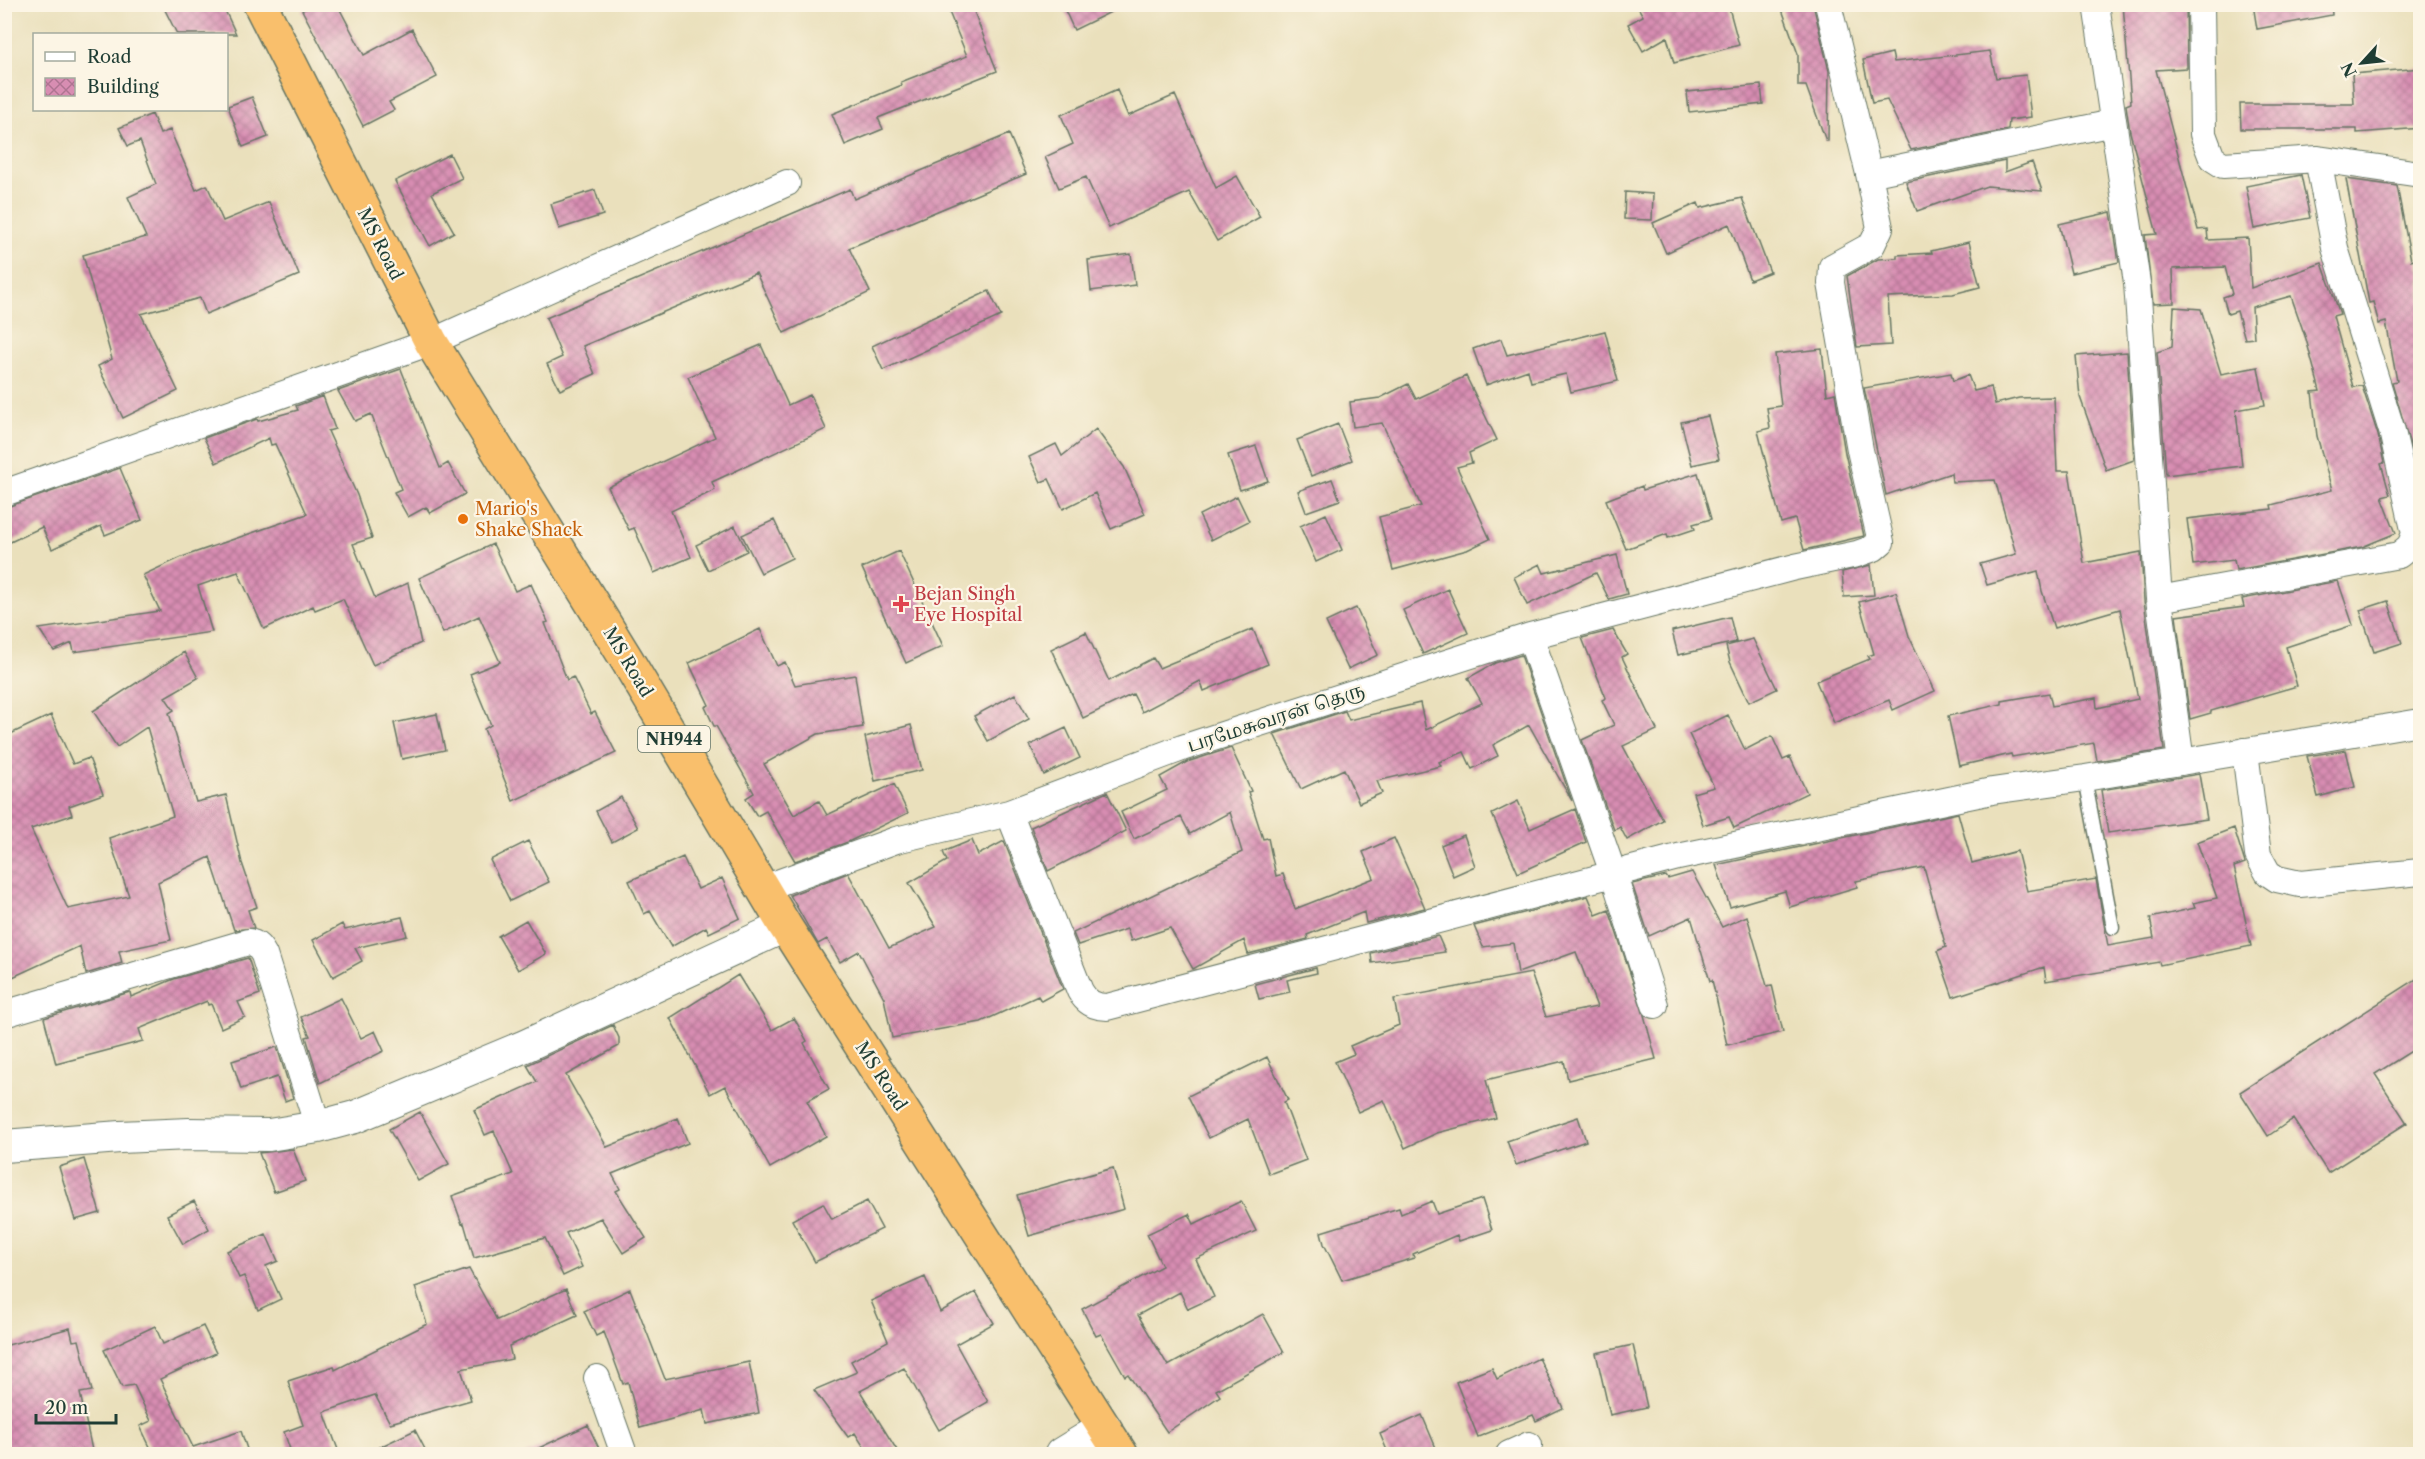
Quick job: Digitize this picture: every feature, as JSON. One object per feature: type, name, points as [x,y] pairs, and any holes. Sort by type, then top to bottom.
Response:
[{"type":"highway","name":"MS Road","points":[[260,4],[431,342],[627,660],[785,926],[1113,1441]]},
{"type":"street","points":[[1828,4],[1869,174],[2113,123]]},
{"type":"street","points":[[2096,4],[2137,283],[2158,599],[2181,762]]},
{"type":"street","points":[[2201,4],[2203,134],[2212,158],[2223,165],[2318,159],[2421,174]]},
{"type":"street","points":[[2158,599],[2399,555],[2410,546],[2415,534],[2392,431],[2335,248],[2318,159]]},
{"type":"street","name":"பரமேசுவரன் தெரு","points":[[764,888],[896,840],[1009,813],[1182,748],[1530,636],[1874,548],[1881,542],[1860,450],[1831,283],[1832,267],[1872,245],[1877,237],[1880,228],[1869,174]]},
{"type":"street","points":[[4,493],[431,342],[787,183]]},
{"type":"street","points":[[1530,636],[1613,873],[1655,1005]]},
{"type":"street","points":[[1009,813],[1084,999],[1098,1007],[1107,1007],[1678,857],[1943,800],[2421,722]]},
{"type":"street","points":[[2245,752],[2258,855],[2268,873],[2277,879],[2300,884],[2421,872]]},
{"type":"street","points":[[4,1146],[189,1134],[269,1135],[318,1127],[355,1117],[514,1050],[785,926]]},
{"type":"street","points":[[4,1014],[253,942],[264,955],[318,1127]]},
{"type":"street","points":[[597,1378],[624,1455]]},
{"type":"street","points":[[1061,1455],[1113,1441]]},
{"type":"lane","points":[[2085,778],[2113,928]]},
{"type":"building","points":[[162,4],[222,4],[236,34],[228,33],[176,33]]},
{"type":"building","points":[[318,4],[337,4],[364,55],[412,29],[437,77],[389,102],[394,110],[363,126],[302,10]]},
{"type":"building","points":[[971,4],[997,71],[878,118],[883,129],[845,145],[832,114],[902,85],[901,82],[967,56],[949,12]]},
{"type":"building","points":[[1062,4],[1127,4],[1074,30]]},
{"type":"building","points":[[1636,4],[1728,4],[1739,45],[1674,63],[1667,37],[1643,51],[1628,24],[1643,16]]},
{"type":"building","points":[[1780,4],[1813,4],[1829,71],[1828,141],[1826,141],[1806,86],[1798,86],[1798,54]]},
{"type":"building","points":[[2123,4],[2186,4],[2187,68],[2156,70],[2198,230],[2207,229],[2208,240],[2248,238],[2251,288],[2322,263],[2340,314],[2333,316],[2353,387],[2362,386],[2378,435],[2384,463],[2381,464],[2390,495],[2382,497],[2396,533],[2362,547],[2236,570],[2234,560],[2193,565],[2187,519],[2272,509],[2271,505],[2332,490],[2317,436],[2312,392],[2320,391],[2291,296],[2252,307],[2254,338],[2245,339],[2237,311],[2228,314],[2223,297],[2232,294],[2225,267],[2173,269],[2174,303],[2153,304],[2145,235],[2157,234],[2130,132],[2126,105],[2131,103]]},
{"type":"building","points":[[2253,4],[2331,4],[2332,15],[2257,29]]},
{"type":"building","points":[[1990,51],[1996,78],[2026,75],[2031,117],[2009,120],[2008,130],[1911,150],[1887,100],[1872,103],[1863,60],[1892,53],[1894,62]]},
{"type":"building","points":[[2421,68],[2421,128],[2357,133],[2357,129],[2241,129],[2240,104],[2354,104],[2352,74]]},
{"type":"building","points":[[1761,85],[1763,104],[1689,112],[1687,92]]},
{"type":"building","points":[[1117,90],[1128,116],[1175,95],[1216,188],[1237,176],[1260,217],[1217,241],[1189,192],[1109,228],[1086,177],[1059,188],[1045,157],[1073,144],[1061,115]]},
{"type":"building","points":[[252,97],[268,137],[243,147],[228,106]]},
{"type":"building","points":[[152,114],[160,134],[170,130],[196,190],[207,185],[223,221],[269,202],[299,275],[206,314],[200,298],[141,314],[178,391],[123,418],[98,366],[112,359],[83,255],[146,237],[128,197],[156,184],[140,141],[128,146],[119,128]]},
{"type":"building","points":[[1009,134],[1026,174],[849,248],[870,292],[784,333],[756,273],[583,346],[595,374],[560,390],[547,364],[562,357],[546,318],[850,189],[854,199]]},
{"type":"building","points":[[450,154],[462,178],[432,193],[454,232],[430,246],[395,181]]},
{"type":"building","points":[[2005,161],[2005,172],[2032,162],[2042,191],[1987,186],[1917,211],[1906,182]]},
{"type":"building","points":[[2301,175],[2310,218],[2254,229],[2246,186]]},
{"type":"building","points":[[2346,179],[2397,186],[2411,260],[2417,258],[2421,271],[2421,449],[2412,452],[2392,382],[2397,381],[2386,322],[2379,324],[2373,302],[2369,303]]},
{"type":"building","points":[[595,190],[603,215],[559,229],[551,204]]},
{"type":"building","points":[[1625,192],[1653,194],[1652,220],[1624,219]]},
{"type":"building","points":[[1742,198],[1770,272],[1750,280],[1729,224],[1666,253],[1653,223],[1698,203],[1700,208]]},
{"type":"building","points":[[2111,212],[2119,262],[2071,273],[2059,224]]},
{"type":"building","points":[[1969,242],[1980,287],[1953,294],[1888,297],[1891,345],[1857,347],[1847,276],[1878,259],[1897,258],[1897,255],[1932,253],[1931,251]]},
{"type":"building","points":[[1131,254],[1135,285],[1091,291],[1088,260]]},
{"type":"building","points":[[989,291],[1001,316],[883,370],[872,346]]},
{"type":"building","points":[[2174,307],[2201,309],[2221,374],[2258,367],[2265,405],[2236,410],[2242,466],[2166,475],[2157,352],[2172,347]]},
{"type":"building","points":[[1605,331],[1618,381],[1571,392],[1566,374],[1531,382],[1528,370],[1486,385],[1473,349],[1501,339],[1507,355]]},
{"type":"building","points":[[761,345],[788,405],[810,395],[826,429],[712,482],[715,490],[671,511],[691,557],[654,573],[634,528],[629,530],[608,487],[715,437],[688,377]]},
{"type":"building","points":[[1822,349],[1827,395],[1835,393],[1845,453],[1864,536],[1804,550],[1795,519],[1781,523],[1758,431],[1770,428],[1767,408],[1781,406],[1775,354]]},
{"type":"building","points":[[2127,352],[2134,460],[2106,470],[2080,397],[2076,356]]},
{"type":"building","points":[[401,369],[440,468],[448,463],[465,494],[430,513],[426,507],[408,517],[394,492],[401,489],[371,414],[355,421],[338,391]]},
{"type":"building","points":[[1951,373],[1953,381],[1968,375],[1974,391],[1991,387],[1995,404],[2019,398],[2054,397],[2057,471],[2069,471],[2084,563],[2141,552],[2144,601],[2164,750],[2097,761],[2094,743],[2012,757],[2011,754],[1959,766],[1948,716],[2002,704],[2002,701],[2049,693],[2052,706],[2096,698],[2097,708],[2138,699],[2120,609],[2054,628],[2038,571],[1987,585],[1980,564],[2016,554],[1995,480],[1952,482],[1951,473],[1886,495],[1864,388]]},
{"type":"building","points":[[1466,376],[1497,440],[1469,453],[1472,463],[1457,467],[1490,539],[1467,550],[1393,570],[1379,517],[1421,506],[1382,423],[1353,427],[1350,402],[1380,398],[1408,384],[1416,399]]},
{"type":"building","points":[[323,396],[335,429],[328,431],[357,495],[372,538],[353,544],[375,598],[408,583],[421,643],[373,665],[343,599],[315,610],[313,606],[264,629],[238,572],[198,586],[212,632],[74,652],[72,643],[54,651],[39,629],[160,611],[143,575],[182,557],[307,514],[275,444],[271,445],[269,438],[216,463],[204,438],[257,419],[258,421],[298,410],[296,406]]},
{"type":"building","points":[[1708,416],[1719,459],[1692,465],[1681,422]]},
{"type":"building","points":[[1338,424],[1352,460],[1311,476],[1297,440]]},
{"type":"building","points":[[1096,429],[1124,467],[1145,514],[1111,529],[1095,493],[1063,509],[1049,479],[1041,482],[1029,457],[1056,444],[1062,456]]},
{"type":"building","points":[[1256,446],[1268,481],[1240,490],[1228,455]]},
{"type":"building","points":[[120,468],[142,520],[105,535],[101,526],[52,549],[42,527],[4,545],[4,508]]},
{"type":"building","points":[[1698,473],[1711,519],[1693,524],[1695,529],[1668,538],[1667,534],[1626,549],[1606,500],[1642,486],[1643,490]]},
{"type":"building","points":[[1332,479],[1340,500],[1306,512],[1298,491]]},
{"type":"building","points":[[1237,496],[1249,521],[1211,540],[1199,515]]},
{"type":"building","points":[[1326,514],[1342,550],[1316,562],[1300,526]]},
{"type":"building","points":[[774,520],[792,558],[761,573],[742,535]]},
{"type":"building","points":[[735,526],[747,551],[708,570],[696,545]]},
{"type":"building","points":[[493,544],[515,591],[531,584],[548,622],[545,623],[567,680],[573,677],[591,714],[595,712],[616,753],[513,801],[484,729],[491,725],[470,674],[500,662],[479,616],[443,633],[419,578]]},
{"type":"building","points":[[899,551],[943,646],[906,663],[862,568]]},
{"type":"building","points":[[1617,555],[1627,594],[1609,599],[1596,573],[1527,605],[1514,577],[1540,564],[1544,573]]},
{"type":"building","points":[[1871,565],[1874,595],[1844,597],[1842,572]]},
{"type":"building","points":[[2338,581],[2353,625],[2286,647],[2297,686],[2190,719],[2176,616],[2244,607],[2242,599]]},
{"type":"building","points":[[1448,589],[1468,633],[1423,654],[1403,610]]},
{"type":"building","points":[[1896,592],[1909,636],[1935,691],[1893,710],[1889,700],[1834,723],[1816,681],[1870,659],[1868,656],[1874,654],[1859,602]]},
{"type":"building","points":[[2388,601],[2402,643],[2374,652],[2360,610]]},
{"type":"building","points":[[1356,608],[1378,655],[1348,669],[1326,622]]},
{"type":"building","points":[[1730,617],[1736,642],[1678,655],[1672,631]]},
{"type":"building","points":[[760,629],[777,666],[785,662],[795,685],[855,675],[863,727],[818,734],[764,764],[794,815],[819,801],[827,815],[894,784],[908,813],[848,842],[795,861],[766,811],[757,816],[746,798],[754,793],[714,726],[705,707],[709,705],[689,663]]},
{"type":"building","points":[[1253,629],[1268,664],[1204,691],[1200,681],[1142,712],[1133,694],[1083,718],[1051,649],[1086,632],[1109,681],[1153,658],[1159,668]]},
{"type":"building","points":[[1613,630],[1627,654],[1622,657],[1657,730],[1623,746],[1663,820],[1627,840],[1620,827],[1614,830],[1582,740],[1614,725],[1602,700],[1606,698],[1582,638]]},
{"type":"building","points":[[1753,639],[1777,689],[1749,702],[1730,662],[1726,646]]},
{"type":"building","points":[[184,652],[198,678],[165,697],[174,710],[169,713],[196,802],[226,795],[242,863],[257,907],[248,910],[254,928],[234,930],[210,857],[158,882],[171,940],[119,951],[122,963],[86,974],[80,946],[4,981],[4,737],[51,715],[73,764],[89,758],[103,794],[69,806],[72,815],[31,829],[68,909],[129,896],[109,838],[173,816],[147,727],[117,747],[93,711]]},
{"type":"building","points":[[1521,655],[1572,801],[1529,725],[1493,745],[1498,756],[1472,769],[1464,752],[1439,762],[1441,766],[1377,781],[1382,793],[1359,803],[1344,769],[1301,789],[1274,734],[1345,711],[1349,720],[1420,703],[1426,730],[1482,703],[1468,678],[1495,663]]},
{"type":"building","points":[[1015,694],[1029,719],[988,741],[974,716]]},
{"type":"building","points":[[437,714],[445,750],[402,759],[394,723]]},
{"type":"building","points":[[1728,715],[1745,750],[1772,736],[1783,760],[1790,757],[1807,793],[1734,828],[1729,817],[1703,825],[1693,793],[1714,787],[1689,734]]},
{"type":"building","points":[[911,725],[922,770],[875,781],[865,737]]},
{"type":"building","points":[[1066,728],[1080,758],[1044,775],[1030,745]]},
{"type":"building","points":[[1231,748],[1251,791],[1248,792],[1263,839],[1268,838],[1276,876],[1283,874],[1295,909],[1374,878],[1363,852],[1394,838],[1425,908],[1366,923],[1364,912],[1307,935],[1308,939],[1248,954],[1244,940],[1193,969],[1170,928],[1131,941],[1127,929],[1078,945],[1073,933],[1242,852],[1230,812],[1190,834],[1181,817],[1134,839],[1121,812],[1167,790],[1160,777],[1187,762]]},
{"type":"building","points":[[2346,750],[2355,787],[2318,797],[2307,756]]},
{"type":"building","points":[[2199,774],[2207,819],[2108,833],[2101,790]]},
{"type":"building","points":[[1107,792],[1126,831],[1048,871],[1031,827]]},
{"type":"building","points":[[621,797],[638,828],[612,842],[596,811]]},
{"type":"building","points":[[1518,801],[1530,829],[1575,809],[1586,842],[1518,873],[1492,814]]},
{"type":"building","points":[[1958,813],[1972,863],[2017,851],[2027,891],[2096,879],[2108,946],[2154,938],[2150,918],[2195,908],[2193,903],[2217,898],[2197,842],[2234,828],[2245,863],[2234,867],[2251,946],[2160,965],[2159,962],[2046,981],[2044,967],[1953,997],[1937,951],[1946,947],[1924,867],[1856,881],[1857,887],[1790,907],[1785,891],[1730,907],[1716,865]]},
{"type":"building","points":[[1464,835],[1475,866],[1453,876],[1441,845]]},
{"type":"building","points":[[972,840],[978,855],[1004,841],[1063,989],[1041,1001],[1038,996],[981,1022],[892,1038],[884,998],[859,951],[840,962],[827,939],[818,944],[790,895],[848,873],[889,948],[936,927],[909,883],[947,861],[943,852]]},
{"type":"building","points":[[528,841],[549,882],[510,901],[490,860]]},
{"type":"building","points":[[683,857],[698,889],[722,878],[740,918],[709,933],[706,927],[671,947],[650,911],[644,914],[629,881]]},
{"type":"building","points":[[1692,872],[1722,927],[1747,916],[1767,986],[1772,985],[1783,1032],[1727,1045],[1712,980],[1710,981],[1691,917],[1649,936],[1632,884],[1666,876],[1668,879]]},
{"type":"building","points":[[1588,896],[1596,915],[1609,910],[1656,1059],[1568,1080],[1564,1061],[1486,1080],[1496,1118],[1437,1133],[1405,1148],[1384,1100],[1358,1112],[1335,1062],[1354,1054],[1350,1046],[1399,1025],[1394,999],[1531,973],[1546,1017],[1597,1007],[1576,952],[1518,973],[1513,943],[1483,947],[1474,926]]},
{"type":"building","points":[[402,917],[407,936],[355,948],[362,961],[333,977],[313,940],[342,924],[345,930]]},
{"type":"building","points":[[526,920],[546,954],[518,970],[498,936]]},
{"type":"building","points":[[1438,936],[1445,952],[1372,963],[1371,953]]},
{"type":"building","points":[[248,958],[260,994],[238,1002],[245,1017],[221,1028],[211,1004],[208,1005],[207,1001],[139,1029],[143,1041],[56,1064],[44,1018],[130,992],[131,997],[174,979]]},
{"type":"building","points":[[1316,968],[1317,973],[1287,980],[1290,992],[1259,999],[1255,984]]},
{"type":"building","points":[[738,975],[772,1030],[794,1018],[807,1041],[804,1043],[829,1089],[807,1101],[826,1136],[770,1168],[725,1086],[710,1094],[670,1018]]},
{"type":"building","points":[[2421,976],[2421,1045],[2375,1074],[2407,1123],[2328,1173],[2293,1119],[2268,1136],[2240,1092]]},
{"type":"building","points":[[341,998],[361,1038],[375,1031],[384,1051],[320,1083],[306,1037],[310,1036],[301,1017]]},
{"type":"building","points":[[613,1025],[619,1038],[619,1046],[566,1075],[607,1147],[678,1118],[688,1143],[612,1174],[620,1189],[616,1191],[646,1238],[623,1253],[601,1218],[566,1233],[582,1267],[563,1276],[545,1238],[474,1258],[464,1223],[462,1224],[452,1196],[513,1174],[494,1131],[485,1135],[474,1110],[537,1082],[527,1065]]},
{"type":"building","points":[[277,1047],[293,1098],[285,1101],[277,1077],[241,1089],[232,1061]]},
{"type":"building","points":[[1267,1057],[1288,1100],[1284,1102],[1306,1160],[1269,1174],[1248,1119],[1209,1138],[1188,1096]]},
{"type":"building","points":[[420,1112],[449,1164],[418,1181],[389,1129]]},
{"type":"building","points":[[1578,1117],[1586,1141],[1516,1165],[1507,1141]]},
{"type":"building","points":[[293,1149],[305,1181],[274,1192],[259,1153]]},
{"type":"building","points":[[84,1159],[100,1213],[75,1220],[59,1167]]},
{"type":"building","points":[[1113,1168],[1124,1209],[1029,1236],[1017,1195]]},
{"type":"building","points":[[1482,1199],[1492,1230],[1459,1241],[1457,1235],[1413,1254],[1414,1258],[1342,1280],[1324,1244],[1321,1232],[1399,1208],[1401,1214],[1432,1201],[1437,1214]]},
{"type":"building","points":[[194,1201],[209,1229],[183,1244],[167,1215]]},
{"type":"building","points":[[867,1201],[882,1229],[815,1262],[792,1220],[823,1203],[832,1219]]},
{"type":"building","points":[[1241,1201],[1256,1231],[1196,1259],[1214,1297],[1188,1309],[1180,1292],[1138,1315],[1168,1366],[1263,1314],[1284,1352],[1216,1390],[1220,1396],[1167,1432],[1128,1374],[1125,1376],[1101,1334],[1096,1336],[1082,1309],[1162,1266],[1147,1234],[1189,1214],[1194,1224]]},
{"type":"building","points":[[266,1234],[278,1261],[266,1266],[281,1299],[258,1310],[244,1276],[239,1278],[227,1251]]},
{"type":"building","points":[[469,1269],[497,1320],[566,1289],[577,1315],[509,1346],[512,1359],[461,1369],[471,1400],[390,1423],[375,1395],[324,1412],[340,1455],[292,1455],[284,1432],[303,1425],[288,1381],[334,1366],[335,1370],[427,1324],[415,1287]]},
{"type":"building","points":[[925,1277],[940,1312],[976,1292],[994,1323],[956,1344],[988,1402],[939,1430],[904,1368],[860,1391],[900,1455],[869,1455],[855,1433],[848,1437],[814,1390],[857,1372],[851,1361],[888,1341],[871,1301]]},
{"type":"building","points":[[630,1289],[665,1379],[749,1362],[759,1413],[707,1424],[704,1410],[640,1428],[628,1382],[623,1384],[604,1332],[596,1336],[584,1311]]},
{"type":"building","points":[[155,1326],[163,1344],[203,1326],[216,1353],[160,1379],[193,1447],[241,1431],[249,1455],[154,1455],[140,1426],[151,1421],[134,1385],[122,1387],[104,1350]]},
{"type":"building","points":[[70,1328],[73,1341],[79,1340],[92,1391],[80,1393],[93,1455],[10,1455],[4,1432],[4,1346]]},
{"type":"building","points":[[1633,1345],[1647,1407],[1610,1415],[1596,1353]]},
{"type":"building","points":[[1539,1358],[1563,1408],[1536,1421],[1533,1415],[1478,1437],[1456,1382],[1492,1368],[1497,1379]]},
{"type":"building","points":[[1422,1415],[1439,1455],[1389,1455],[1380,1434]]},
{"type":"building","points":[[588,1425],[602,1455],[524,1455]]},
{"type":"building","points":[[415,1430],[428,1455],[363,1455]]},
{"type":"place","name":"Mario's Shake Shack","points":[[463,519]]},
{"type":"place","name":"Bejan Singh Eye Hospital","points":[[901,604]]}]
